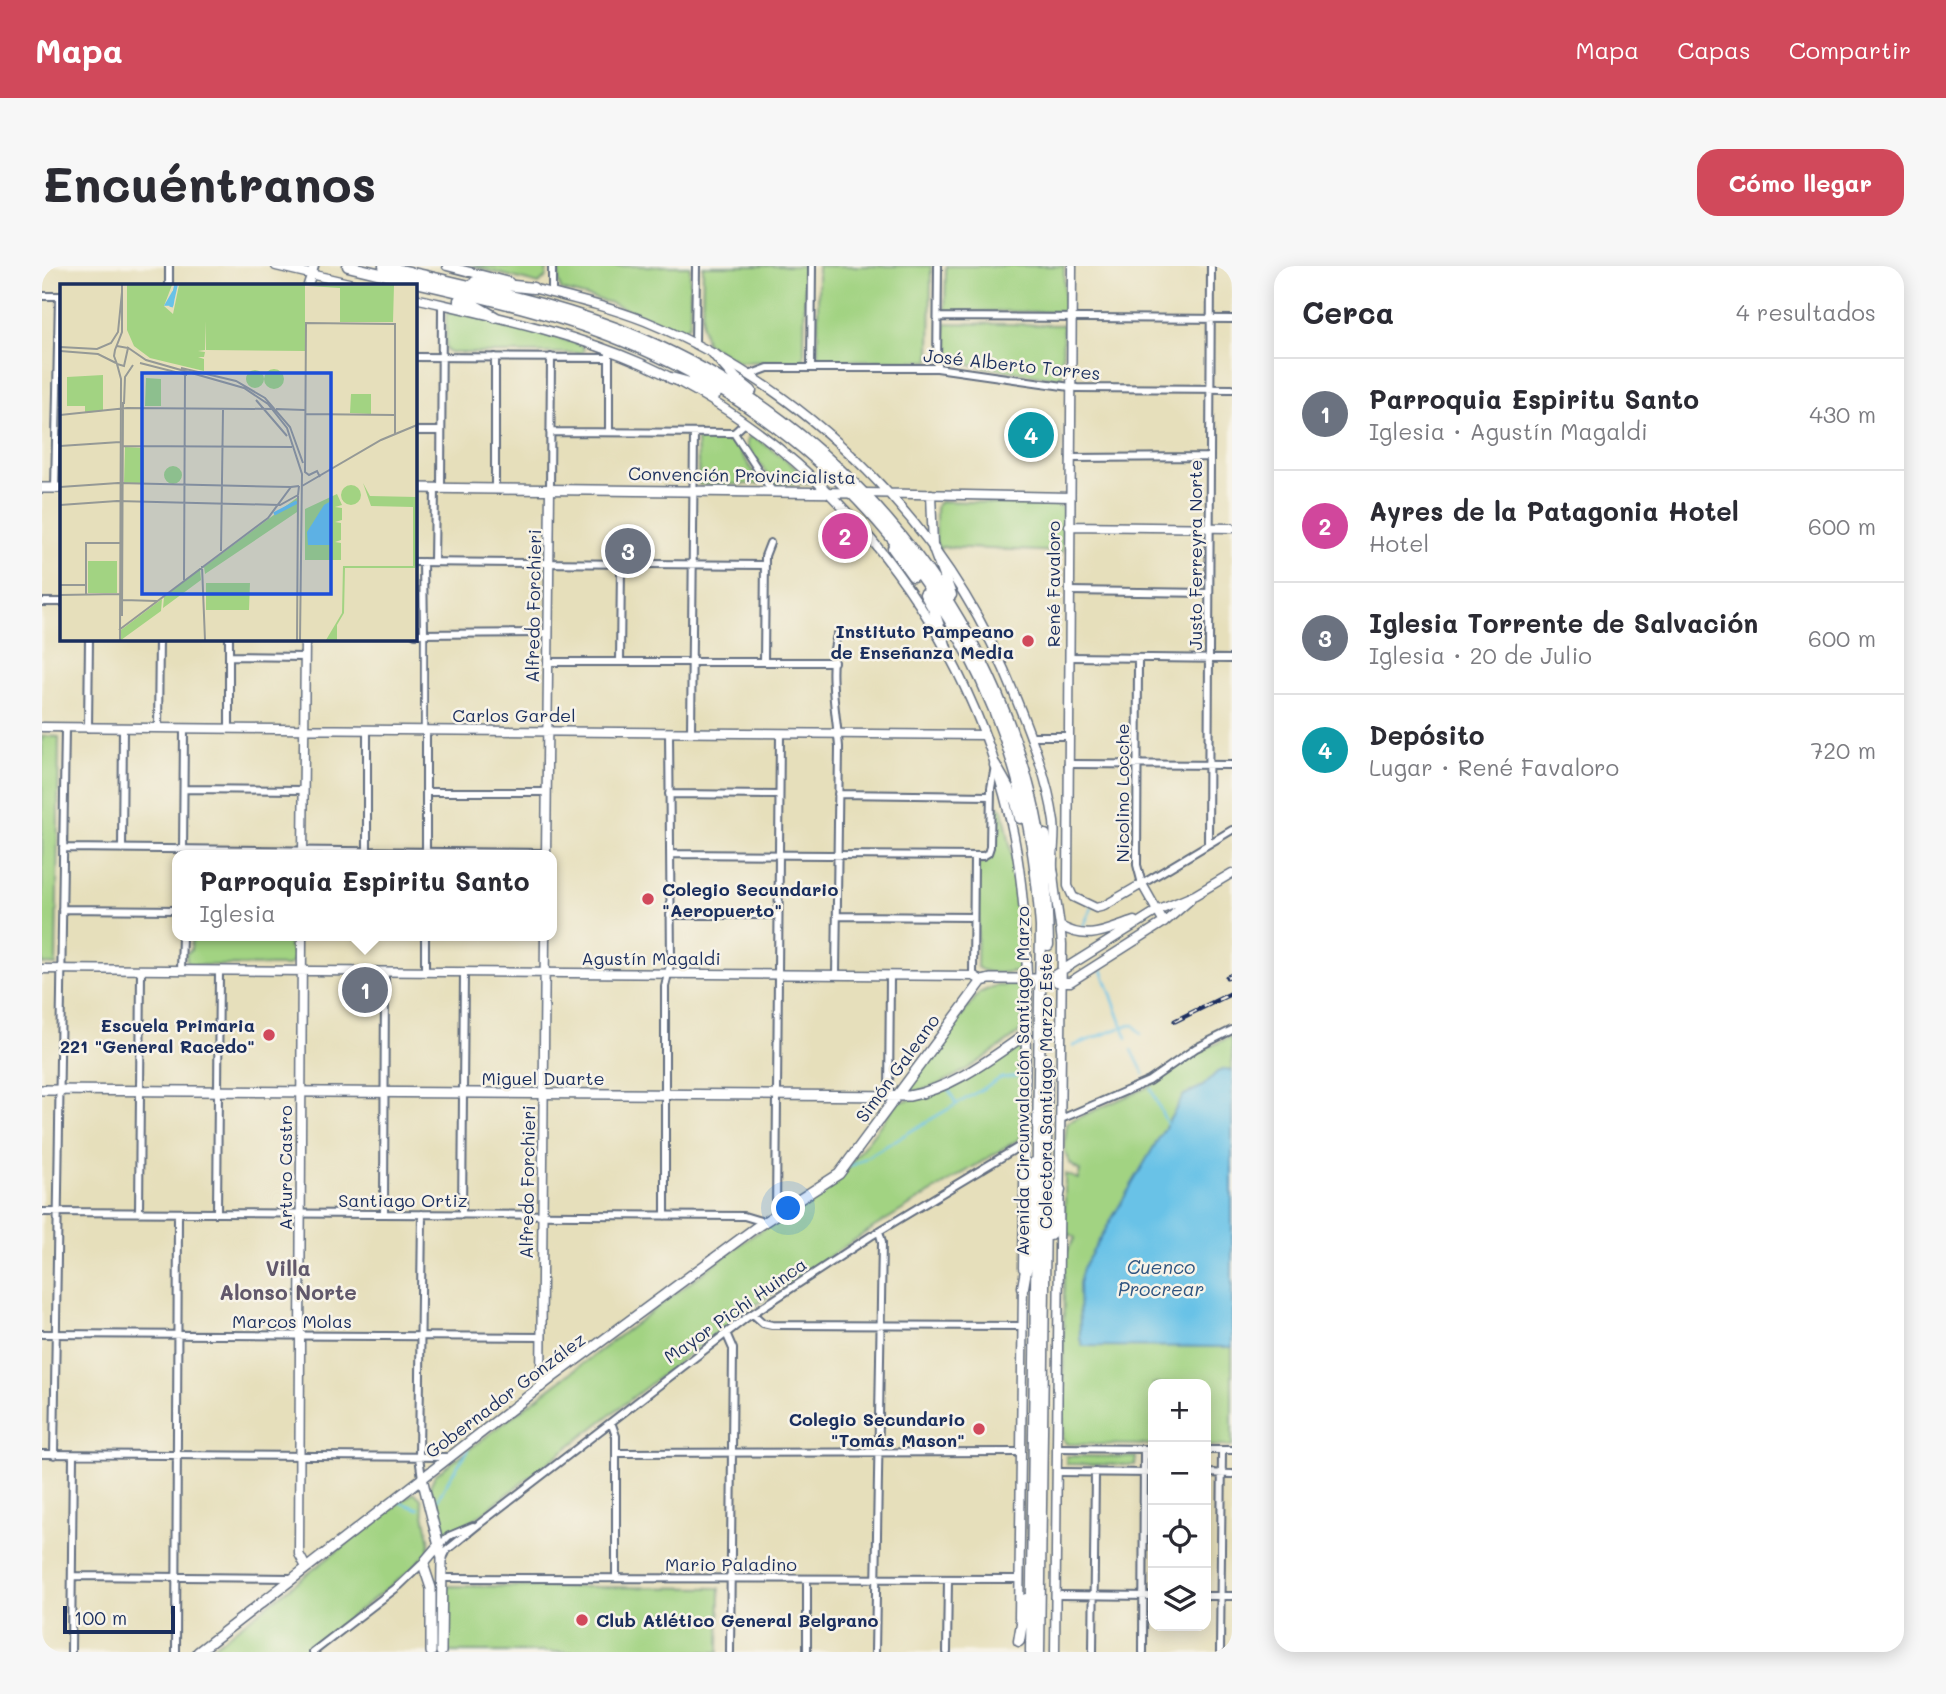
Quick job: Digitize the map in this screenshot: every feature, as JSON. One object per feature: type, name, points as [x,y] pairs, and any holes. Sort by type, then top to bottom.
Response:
[{"type":"highway","name":"Avenida Circunvalación Santiago Marzo","points":[[384,266],[559,310],[637,337],[687,360],[736,388],[783,420],[828,457],[865,493],[932,577],[985,668],[1014,738],[1033,805],[1041,845],[1047,914],[1039,1138],[1039,1652]]},
{"type":"highway","points":[[402,266],[487,285],[533,288]]},
{"type":"highway","name":"Avenida Circunvalación Santiago Marzo","points":[[350,267],[546,315],[612,337],[705,380],[754,411],[791,438],[852,493],[880,523],[936,599],[987,692],[1007,746],[1032,843],[1045,979],[1043,1337],[1033,1508],[1031,1652]]},
{"type":"highway","points":[[350,267],[397,284]]},
{"type":"highway","points":[[416,289],[467,302],[495,317]]},
{"type":"highway","points":[[715,355],[740,382],[800,425],[828,457]]},
{"type":"highway","points":[[671,378],[711,390],[765,426],[791,438]]},
{"type":"highway","points":[[880,523],[893,548],[931,603],[946,648]]},
{"type":"highway","points":[[934,549],[945,583],[973,634],[985,668]]},
{"type":"highway","points":[[1014,738],[1032,778],[1053,875]]},
{"type":"highway","points":[[995,765],[1018,808],[1038,898]]},
{"type":"highway","points":[[1023,1286],[1031,1242],[1031,1178],[1039,1138]]},
{"type":"highway","points":[[1043,1337],[1049,1292],[1051,1227],[1060,1190]]},
{"type":"highway","points":[[1019,1646],[1026,1605],[1027,1544],[1033,1508]]},
{"type":"highway","points":[[1040,1535],[1046,1593],[1045,1652]]},
{"type":"main road","points":[[42,488],[58,488]]},
{"type":"main road","name":"Convención Provincialista","points":[[416,488],[865,493]]},
{"type":"main road","name":"Colectora Santiago Marzo Este","points":[[1026,1034],[1027,979]]},
{"type":"main road","points":[[982,981],[1045,979]]},
{"type":"main road","name":"Simón Galeano","points":[[839,1174],[982,981]]},
{"type":"main road","name":"Miguel Duarte","points":[[42,1090],[777,1095],[892,1099],[921,1093],[955,1080],[1026,1034]]},
{"type":"main road","name":"Gobernador González","points":[[198,1652],[541,1387],[764,1222],[839,1174]]},
{"type":"main road","points":[[422,1478],[442,1560],[441,1652]]},
{"type":"main road","name":"Mayor Pichi Huinca","points":[[427,1558],[437,1547]]},
{"type":"main road","points":[[427,1558],[424,1567],[432,1591],[431,1652]]},
{"type":"main road","points":[[428,1579],[437,1583],[442,1578]]},
{"type":"street","points":[[169,266],[169,284]]},
{"type":"street","points":[[276,266],[313,270],[354,284]]},
{"type":"street","name":"Colectora Santiago Marzo Este","points":[[447,266],[623,313],[715,355],[749,375],[826,432],[888,494],[934,549],[989,639],[1011,687],[1039,763],[1053,819],[1053,875],[1060,926],[1062,983],[1055,1652]]},
{"type":"street","points":[[552,266],[552,293]]},
{"type":"street","points":[[695,345],[696,266]]},
{"type":"street","points":[[811,368],[812,266]]},
{"type":"street","points":[[937,368],[939,266]]},
{"type":"street","name":"René Favaloro","points":[[1072,266],[1068,886],[1075,899],[1091,907],[1100,908],[1142,884]]},
{"type":"street","name":"Justo Ferreyra Norte","points":[[1208,844],[1211,266]]},
{"type":"street","points":[[42,296],[60,296],[58,488]]},
{"type":"street","name":"Colectora Santiago Marzo Este","points":[[416,299],[549,330],[671,378],[745,423],[797,463],[828,492],[889,561],[915,596],[946,648],[985,735],[1013,830],[1020,871],[1027,979]]},
{"type":"street","points":[[435,562],[441,431],[442,305]]},
{"type":"street","points":[[938,317],[1232,319]]},
{"type":"street","points":[[416,356],[551,358],[609,354],[609,432]]},
{"type":"street","points":[[495,357],[495,488]]},
{"type":"street","name":"Alfredo Forchieri","points":[[546,850],[551,358]]},
{"type":"street","name":"José Alberto Torres","points":[[749,375],[765,369],[937,368],[1070,387],[1232,389]]},
{"type":"street","points":[[550,432],[734,433],[745,423]]},
{"type":"street","points":[[416,431],[441,431]]},
{"type":"street","points":[[691,733],[694,433]]},
{"type":"street","points":[[734,433],[772,491]]},
{"type":"street","points":[[1070,458],[1210,457]]},
{"type":"street","name":"Convención Provincialista","points":[[865,493],[1070,497]]},
{"type":"street","points":[[931,494],[931,537],[934,549]]},
{"type":"street","points":[[1069,526],[1232,528]]},
{"type":"street","points":[[764,662],[765,552],[770,543]]},
{"type":"street","points":[[416,562],[765,565]]},
{"type":"street","points":[[423,562],[426,850]]},
{"type":"street","points":[[620,662],[621,564]]},
{"type":"street","points":[[1069,592],[1209,593]]},
{"type":"street","points":[[42,602],[60,602]]},
{"type":"street","points":[[416,634],[548,633]]},
{"type":"street","points":[[836,975],[838,794],[834,662],[837,635]]},
{"type":"street","points":[[88,728],[89,640]]},
{"type":"street","points":[[158,728],[159,640]]},
{"type":"street","points":[[229,640],[229,729]]},
{"type":"street","points":[[303,850],[305,640]]},
{"type":"street","points":[[229,656],[305,657]]},
{"type":"street","points":[[1069,657],[1232,659]]},
{"type":"street","name":"Nicolino Locche","points":[[1138,658],[1137,865],[1142,884],[1164,923]]},
{"type":"street","points":[[548,662],[834,662]]},
{"type":"street","name":"Carlos Gardel","points":[[42,727],[985,735]]},
{"type":"street","points":[[54,1455],[65,727]]},
{"type":"street","points":[[122,849],[123,728]]},
{"type":"street","points":[[183,850],[184,729]]},
{"type":"street","points":[[367,730],[367,850]]},
{"type":"street","points":[[665,1216],[667,974],[671,960],[669,732]]},
{"type":"street","points":[[776,1214],[780,733]]},
{"type":"street","points":[[1030,736],[1068,736]]},
{"type":"street","points":[[1068,764],[1232,765]]},
{"type":"street","points":[[670,854],[985,855],[990,849],[990,796],[995,765]]},
{"type":"street","points":[[184,789],[304,790]]},
{"type":"street","points":[[426,792],[547,792]]},
{"type":"street","points":[[669,794],[779,794]]},
{"type":"street","points":[[838,794],[990,796]]},
{"type":"street","points":[[1142,884],[1232,830]]},
{"type":"street","points":[[63,848],[172,851]]},
{"type":"street","points":[[973,976],[974,857]]},
{"type":"street","points":[[1045,979],[1157,911],[1195,895],[1232,873]]},
{"type":"street","points":[[1045,979],[1070,982],[1164,923],[1195,895]]},
{"type":"street","points":[[62,909],[172,910]]},
{"type":"street","points":[[670,915],[778,915]]},
{"type":"street","points":[[837,916],[974,917]]},
{"type":"street","points":[[1060,926],[1076,934],[1088,935],[1147,917]]},
{"type":"street","points":[[181,970],[182,941]]},
{"type":"street","name":"Arturo Castro","points":[[302,941],[299,1554],[306,1567]]},
{"type":"street","points":[[425,941],[425,972]]},
{"type":"street","name":"Alfredo Forchieri","points":[[541,1387],[545,941]]},
{"type":"street","name":"Agustín Magaldi","points":[[42,970],[973,976],[982,981]]},
{"type":"street","points":[[139,1213],[141,970]]},
{"type":"street","points":[[217,1213],[219,971]]},
{"type":"street","points":[[384,1214],[385,972]]},
{"type":"street","points":[[462,1215],[464,972]]},
{"type":"street","points":[[890,976],[892,1099]]},
{"type":"street","points":[[1061,1119],[1149,1081],[1196,1048],[1232,1030]]},
{"type":"street","name":"Colectora Santiago Marzo Este","points":[[1019,1646],[1026,1034]]},
{"type":"street","name":"Mayor Pichi Huinca","points":[[442,1560],[446,1551],[478,1524],[726,1332],[879,1231],[1025,1143]]},
{"type":"street","name":"Santiago Ortiz","points":[[42,1212],[747,1216],[764,1222]]},
{"type":"street","points":[[176,1652],[178,1213]]},
{"type":"street","points":[[422,1214],[419,1457],[422,1478]]},
{"type":"street","points":[[875,1652],[882,1242],[879,1231]]},
{"type":"street","points":[[753,1314],[764,1323],[772,1325],[1023,1326]]},
{"type":"street","points":[[726,1332],[733,1349],[730,1652]]},
{"type":"street","name":"Marcos Molas","points":[[42,1334],[542,1337]]},
{"type":"street","points":[[1022,1374],[1058,1374]]},
{"type":"street","points":[[611,1422],[616,1453],[616,1578]]},
{"type":"street","points":[[1057,1448],[1148,1449]]},
{"type":"street","points":[[1143,1652],[1144,1449]]},
{"type":"street","points":[[1211,1450],[1232,1450]]},
{"type":"street","points":[[1220,1652],[1222,1450]]},
{"type":"street","points":[[616,1453],[1021,1452]]},
{"type":"street","points":[[42,1454],[450,1457]]},
{"type":"street","points":[[71,1652],[73,1455]]},
{"type":"street","points":[[1057,1472],[1148,1473]]},
{"type":"street","points":[[1093,1652],[1095,1472]]},
{"type":"street","points":[[1211,1473],[1232,1474]]},
{"type":"street","name":"Mayor Pichi Huinca","points":[[437,1547],[451,1535],[478,1524]]},
{"type":"street","name":"Mayor Pichi Huinca","points":[[313,1652],[400,1585],[427,1558]]},
{"type":"street","name":"Mayor Pichi Huinca","points":[[400,1585],[419,1575],[428,1579]]},
{"type":"street","points":[[72,1576],[292,1578]]},
{"type":"street","name":"Mario Paladino","points":[[442,1578],[1020,1579]]},
{"type":"street","points":[[807,1578],[807,1652]]},
{"type":"street","points":[[947,1652],[948,1579]]},
{"type":"street","points":[[1056,1595],[1148,1595]]},
{"type":"street","points":[[1211,1596],[1232,1597]]},
{"type":"green space","points":[[471,266],[547,266],[546,277],[539,284]]},
{"type":"green space","points":[[559,266],[690,266],[690,324],[682,331],[611,303],[561,290]]},
{"type":"green space","points":[[703,266],[805,266],[804,361],[739,362],[706,343],[702,325]]},
{"type":"green space","points":[[818,266],[931,266],[930,361],[818,360]]},
{"type":"green space","points":[[946,266],[1064,266],[1064,312],[945,311]]},
{"type":"green space","points":[[453,311],[529,329],[582,345],[584,350],[581,353],[450,353],[446,349],[446,316]]},
{"type":"green space","points":[[945,323],[1063,325],[1062,379],[945,361]]},
{"type":"green space","points":[[753,436],[790,463],[809,484],[774,484],[747,446],[747,439]]},
{"type":"green space","points":[[701,437],[732,439],[759,484],[699,485],[697,441]]},
{"type":"green space","points":[[943,501],[1059,505],[1063,510],[1063,552],[939,549],[936,542],[936,507]]},
{"type":"green space","points":[[42,736],[59,737],[56,965],[42,964]]},
{"type":"green space","points":[[999,806],[1003,810],[1014,868],[1022,965],[1021,969],[1005,973],[977,967],[978,865],[994,853],[995,810]]},
{"type":"green space","points":[[192,941],[289,941],[294,961],[288,966],[191,965],[187,962],[186,954],[191,950]]},
{"type":"green space","points":[[1017,985],[1023,991],[1022,1028],[1019,1033],[952,1078],[922,1090],[909,1092],[908,1088],[979,993],[995,986]]},
{"type":"green space","points":[[1232,1036],[1232,1446],[1211,1446],[1211,1379],[1148,1379],[1148,1445],[1067,1444],[1063,1440],[1064,1257],[1075,1238],[1070,1234],[1065,1237],[1065,1174],[1078,1179],[1080,1171],[1070,1162],[1065,1151],[1067,1124],[1150,1086],[1200,1051]]},
{"type":"green space","points":[[1019,1044],[1019,1139],[871,1229],[736,1318],[472,1521],[448,1533],[441,1531],[430,1486],[435,1475],[749,1238],[836,1182],[898,1102],[931,1093],[962,1080]]},
{"type":"green space","points":[[1066,1456],[1136,1457],[1135,1465],[1066,1464]]},
{"type":"green space","points":[[415,1493],[421,1499],[430,1543],[428,1552],[411,1570],[305,1652],[206,1652],[410,1495]]},
{"type":"green space","name":"Club Atlético General Belgrano","points":[[444,1586],[720,1588],[719,1652],[444,1652]]},
{"type":"water","name":"Cuenco Procrear","points":[[1232,1070],[1232,1347],[1083,1346],[1080,1339],[1079,1283],[1083,1268],[1184,1095],[1203,1086],[1217,1072]]},
{"type":"waterway","points":[[1083,927],[1092,907]]},
{"type":"waterway","points":[[1102,970],[1127,1038]]},
{"type":"waterway","points":[[1125,1026],[1134,1025],[1141,1034]]},
{"type":"waterway","points":[[1073,1046],[1120,1028]]},
{"type":"waterway","points":[[1132,1050],[1144,1074]]},
{"type":"waterway","points":[[850,1167],[1001,1078],[1018,1076]]},
{"type":"waterway","points":[[948,1088],[956,1104]]},
{"type":"waterway","points":[[1151,1089],[1167,1124]]},
{"type":"waterway","points":[[437,1501],[469,1449]]},
{"type":"waterway","points":[[400,1502],[419,1509]]},
{"type":"railway","points":[[1227,977],[1232,975]]},
{"type":"railway","points":[[1175,1021],[1232,993]]},
{"type":"place","name":"Depósito","points":[[1031,435]]},
{"type":"place","name":"Ayres de la Patagonia Hotel","points":[[845,536]]},
{"type":"place","name":"Iglesia Torrente de Salvación","points":[[628,551]]},
{"type":"place","name":"Instituto Pampeano de Enseñanza Media","points":[[1028,641]]},
{"type":"place","name":"Colegio Secundario \"Aeropuerto\"","points":[[648,899]]},
{"type":"place","name":"Parroquia Espiritu Santo","points":[[365,990]]},
{"type":"place","name":"Escuela Primaria 221 \"General Racedo\"","points":[[269,1035]]},
{"type":"place","name":"Colegio Secundario \"Tomás Mason\"","points":[[979,1429]]},
{"type":"place","name":"Club Atlético General Belgrano","points":[[582,1620]]},
{"type":"district","name":"Villa Alonso Norte","points":[[288,1279]]}]
